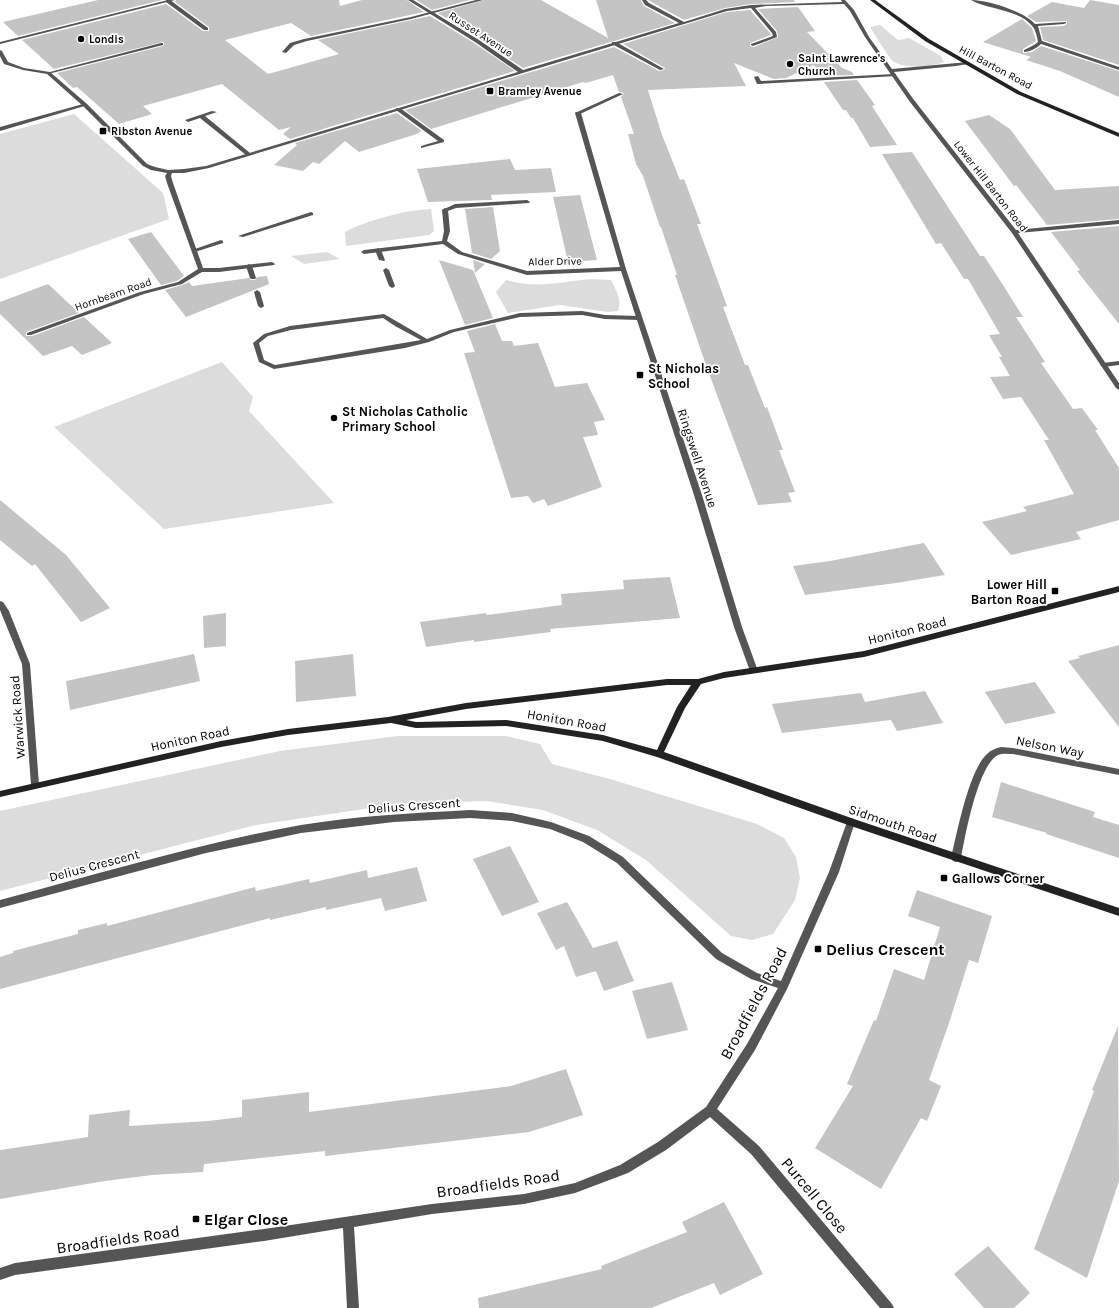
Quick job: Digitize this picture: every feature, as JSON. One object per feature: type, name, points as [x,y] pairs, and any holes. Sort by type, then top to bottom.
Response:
[{"type":"main road","name":"Hill Barton Road","points":[[872,0],[927,40],[1019,93],[1119,135]]},
{"type":"main road","name":"Honiton Road","points":[[0,794],[221,744],[288,732],[388,720],[466,706],[505,701],[667,682],[698,682],[724,675],[754,672],[864,654],[1119,589]]},
{"type":"main road","points":[[659,754],[687,694],[698,682]]},
{"type":"main road","name":"Honiton Road","points":[[388,720],[416,725],[506,723],[603,738],[659,754]]},
{"type":"main road","name":"Sidmouth Road","points":[[659,754],[850,822],[1119,912]]},
{"type":"street","name":"Russet Avenue","points":[[410,0],[477,41],[522,72]]},
{"type":"street","points":[[284,52],[288,46],[299,42],[396,21],[481,0]]},
{"type":"street","points":[[644,0],[647,4],[683,23]]},
{"type":"street","points":[[973,0],[1022,16],[1035,25],[1040,42]]},
{"type":"street","points":[[0,43],[171,1],[206,29]]},
{"type":"street","points":[[48,73],[85,105],[146,165],[154,170],[180,172],[207,167],[727,10],[751,6],[844,2]]},
{"type":"street","name":"Lower Hill Barton Road","points":[[844,2],[852,10],[867,37],[912,101],[1014,232],[1119,388]]},
{"type":"street","points":[[751,6],[776,37],[753,45]]},
{"type":"street","points":[[1035,25],[1064,22]]},
{"type":"street","points":[[1026,51],[1036,46],[1040,42]]},
{"type":"street","points":[[1040,42],[1119,69]]},
{"type":"street","points":[[614,43],[662,69]]},
{"type":"street","points":[[0,51],[6,63],[22,69],[48,73],[161,44]]},
{"type":"street","points":[[756,77],[759,83],[893,73],[966,63]]},
{"type":"street","name":"Ringswell Avenue","points":[[620,94],[578,113],[639,318],[698,495],[718,566],[754,672]]},
{"type":"street","points":[[0,129],[85,105]]},
{"type":"street","points":[[398,109],[442,141],[423,147]]},
{"type":"street","points":[[188,120],[214,112]]},
{"type":"street","points":[[201,116],[248,154]]},
{"type":"street","points":[[170,172],[168,176],[170,183],[201,270],[220,270],[272,264]]},
{"type":"street","points":[[364,252],[444,242],[447,231],[445,210],[456,206],[527,202]]},
{"type":"street","points":[[241,236],[311,214]]},
{"type":"street","points":[[1014,232],[1119,222]]},
{"type":"street","points":[[194,250],[221,242]]},
{"type":"street","name":"Alder Drive","points":[[444,242],[460,253],[527,273],[624,269]]},
{"type":"street","points":[[378,250],[382,260]]},
{"type":"street","points":[[249,266],[253,278]]},
{"type":"street","name":"Hornbeam Road","points":[[29,334],[142,293],[180,284],[201,270]]},
{"type":"street","points":[[386,270],[392,286]]},
{"type":"street","points":[[257,292],[261,306]]},
{"type":"street","points":[[427,341],[397,325],[384,316],[290,328],[266,335],[256,343],[261,361],[274,367],[427,341],[452,332],[520,315],[582,313],[605,317],[639,318]]},
{"type":"street","points":[[1103,365],[1119,363]]},
{"type":"street","name":"Warwick Road","points":[[0,604],[5,611],[26,664],[35,786]]},
{"type":"street","name":"Nelson Way","points":[[956,858],[972,793],[986,760],[997,752],[1013,751],[1119,772]]},
{"type":"street","name":"Delius Crescent","points":[[0,904],[206,849],[301,829],[394,818],[470,814],[512,817],[552,826],[586,839],[620,860],[719,956],[754,976],[784,986]]},
{"type":"street","name":"Broadfields Road","points":[[0,1274],[15,1269],[348,1223],[432,1209],[524,1199],[575,1188],[630,1165],[662,1146],[710,1110],[751,1047],[784,986],[834,872],[850,822]]},
{"type":"street","name":"Purcell Close","points":[[710,1110],[756,1150],[888,1308]]},
{"type":"street","points":[[348,1223],[353,1308]]},
{"type":"shaded area","points":[[880,25],[898,40],[909,38],[941,56],[944,62],[939,64],[918,66],[898,64],[890,58],[870,27]]},
{"type":"shaded area","points":[[74,114],[163,193],[169,219],[0,279],[0,134]]},
{"type":"shaded area","points":[[431,209],[434,231],[429,235],[346,246],[345,232],[364,223],[410,211]]},
{"type":"shaded area","points":[[327,252],[340,259],[304,264],[291,256]]},
{"type":"shaded area","points":[[590,279],[611,280],[619,299],[618,311],[608,312],[560,305],[508,313],[496,292],[506,280],[517,283],[538,284]]},
{"type":"shaded area","points":[[222,362],[253,397],[249,411],[334,503],[164,529],[54,427]]},
{"type":"shaded area","points":[[398,736],[506,736],[540,744],[552,764],[610,779],[757,824],[784,838],[796,857],[800,878],[795,900],[773,934],[752,940],[731,936],[646,860],[597,830],[543,810],[487,801],[398,804],[256,825],[0,891],[0,811],[280,751]]},
{"type":"building","points":[[98,0],[162,0],[18,36],[3,22]]},
{"type":"building","points":[[176,0],[339,0],[340,6],[362,0],[407,0],[424,12],[311,36],[291,23],[225,40],[268,74],[339,54],[318,40],[430,16],[474,43],[515,71],[290,139],[283,134],[291,127],[279,130],[222,84],[143,106],[152,114],[119,124],[77,87],[73,88],[57,73],[163,46],[163,42],[54,69],[22,40],[166,4],[203,31],[209,31],[209,27],[175,2]]},
{"type":"building","points":[[416,0],[470,0],[432,10]]},
{"type":"building","points":[[484,0],[541,0],[608,38],[596,0],[641,0],[644,6],[675,23],[523,68],[438,13]]},
{"type":"building","points":[[648,0],[794,0],[795,2],[751,4],[725,8],[684,20]]},
{"type":"building","points":[[1090,0],[1119,5],[1119,65],[1043,40],[1040,27],[1064,26],[1067,24],[1067,21],[1036,22],[1027,16],[1052,2],[1084,8]]},
{"type":"building","points":[[798,7],[815,31],[807,32],[842,68],[852,72],[854,75],[821,76],[814,65],[786,78],[774,79],[734,63],[746,86],[648,90],[662,135],[680,180],[684,179],[701,224],[697,224],[727,306],[723,307],[745,365],[748,365],[765,408],[767,407],[783,450],[779,450],[795,492],[788,493],[792,502],[758,505],[707,368],[643,176],[636,164],[628,134],[634,134],[621,97],[624,93],[619,92],[613,75],[586,83],[583,82],[431,129],[405,110],[614,47],[659,71],[664,70],[665,68],[623,44],[727,12],[750,10],[771,34],[750,43],[750,46],[754,47],[778,37],[777,31],[758,9]]},
{"type":"building","points":[[1022,19],[1032,28],[1036,41],[1023,49],[1023,53],[1032,52],[1041,46],[1119,71],[1119,97],[1060,71],[1026,60],[1031,57],[983,42]]},
{"type":"building","points":[[857,80],[875,105],[872,106],[897,145],[870,147],[853,118],[851,118],[846,110],[843,110],[824,82]]},
{"type":"building","points":[[397,113],[422,131],[418,132],[420,133],[359,152],[345,141],[319,164],[313,162],[303,171],[274,165],[297,145],[295,143]]},
{"type":"building","points":[[989,115],[1010,129],[1055,190],[1119,186],[1119,219],[1047,225],[1016,185],[1014,186],[965,121]]},
{"type":"building","points":[[912,152],[980,256],[984,256],[1023,317],[1016,317],[1045,362],[1041,363],[1073,409],[1082,408],[1098,430],[1095,430],[1119,468],[1119,520],[1076,532],[1081,539],[1011,555],[982,522],[1027,511],[1023,507],[1074,494],[1044,440],[1049,440],[1021,397],[1003,399],[990,377],[1010,376],[999,357],[1002,357],[989,335],[1000,334],[968,279],[964,279],[941,243],[936,244],[882,154]]},
{"type":"building","points":[[510,159],[515,170],[551,168],[556,192],[491,195],[492,200],[428,202],[417,169]]},
{"type":"building","points":[[580,195],[597,260],[568,262],[553,197]]},
{"type":"building","points":[[493,207],[500,251],[491,259],[472,253],[465,209]]},
{"type":"building","points":[[1119,226],[1119,324],[1077,271],[1080,270],[1051,232]]},
{"type":"building","points":[[151,232],[184,276],[177,281],[161,285],[128,239]]},
{"type":"building","points":[[439,260],[473,270],[493,318],[465,325]]},
{"type":"building","points":[[473,260],[485,264],[475,273]]},
{"type":"building","points":[[267,276],[269,284],[186,317],[165,290],[189,282],[192,286],[249,278],[251,280],[255,280],[257,277]]},
{"type":"building","points":[[48,284],[79,313],[26,332],[26,336],[32,336],[84,317],[112,343],[82,355],[72,346],[43,356],[0,314],[0,302]]},
{"type":"building","points":[[495,324],[502,341],[512,341],[514,346],[538,343],[555,387],[587,383],[605,420],[594,422],[598,435],[583,437],[602,487],[548,506],[544,499],[533,503],[528,496],[511,498],[464,353],[475,352],[467,331]]},
{"type":"building","points":[[0,500],[66,555],[110,608],[81,622],[35,564],[32,566],[0,540]]},
{"type":"building","points":[[924,543],[945,575],[805,595],[793,566],[830,561]]},
{"type":"building","points":[[670,577],[680,618],[550,629],[551,632],[474,642],[474,640],[426,647],[420,622],[562,605],[561,594],[624,589],[623,580]]},
{"type":"building","points":[[226,613],[226,646],[204,648],[203,616]]},
{"type":"building","points":[[1119,645],[1119,727],[1068,661],[1080,658],[1078,656]]},
{"type":"building","points":[[194,654],[200,681],[70,710],[66,681]]},
{"type":"building","points":[[353,654],[356,696],[296,702],[295,661]]},
{"type":"building","points":[[1035,682],[1056,713],[1005,724],[985,692]]},
{"type":"building","points":[[925,691],[943,723],[897,731],[891,720],[782,733],[772,704],[861,693],[865,702]]},
{"type":"building","points":[[1001,782],[1095,812],[1093,817],[1119,825],[1119,858],[1046,834],[1047,833],[992,817]]},
{"type":"building","points":[[510,846],[539,902],[502,916],[473,859]]},
{"type":"building","points":[[417,867],[427,901],[385,911],[381,898],[326,910],[326,907],[270,920],[270,918],[0,989],[0,957],[13,953],[13,951],[78,934],[78,930],[107,923],[107,926],[255,887],[256,891],[309,879],[310,883],[367,870],[368,878]]},
{"type":"building","points":[[917,890],[992,916],[978,963],[969,960],[929,1080],[941,1086],[927,1121],[921,1118],[881,1189],[815,1148],[853,1086],[847,1084],[874,1020],[876,1021],[894,969],[924,980],[940,927],[908,916]]},
{"type":"building","points":[[567,902],[593,948],[617,941],[634,981],[604,991],[596,971],[576,977],[564,946],[556,950],[537,913]]},
{"type":"building","points":[[672,982],[688,1030],[647,1039],[632,991]]},
{"type":"building","points":[[1118,1026],[1119,1181],[1087,1278],[1034,1249],[1094,1091],[1092,1090]]},
{"type":"building","points":[[566,1069],[583,1115],[529,1132],[325,1156],[325,1151],[204,1164],[203,1172],[152,1175],[105,1181],[0,1199],[0,1150],[88,1137],[89,1115],[130,1110],[129,1126],[208,1121],[242,1117],[242,1100],[309,1092],[309,1112],[511,1086]]},
{"type":"building","points":[[724,1202],[763,1274],[720,1295],[714,1283],[651,1308],[479,1308],[478,1298],[602,1269],[601,1266],[687,1232],[682,1222]]},
{"type":"building","points":[[988,1246],[1030,1293],[1014,1308],[984,1308],[954,1274]]},
{"type":"place","name":"Londis","points":[[81,39]]},
{"type":"place","name":"Saint Lawrence's Church","points":[[790,64]]},
{"type":"place","name":"Bramley Avenue","points":[[490,91]]},
{"type":"place","name":"Ribston Avenue","points":[[103,131]]},
{"type":"place","name":"St Nicholas School","points":[[640,375]]},
{"type":"place","name":"St Nicholas Catholic Primary School","points":[[334,418]]},
{"type":"place","name":"Lower Hill Barton Road","points":[[1055,591]]},
{"type":"place","name":"Gallows Corner","points":[[944,878]]},
{"type":"place","name":"Delius Crescent","points":[[818,949]]},
{"type":"place","name":"Elgar Close","points":[[196,1219]]}]
